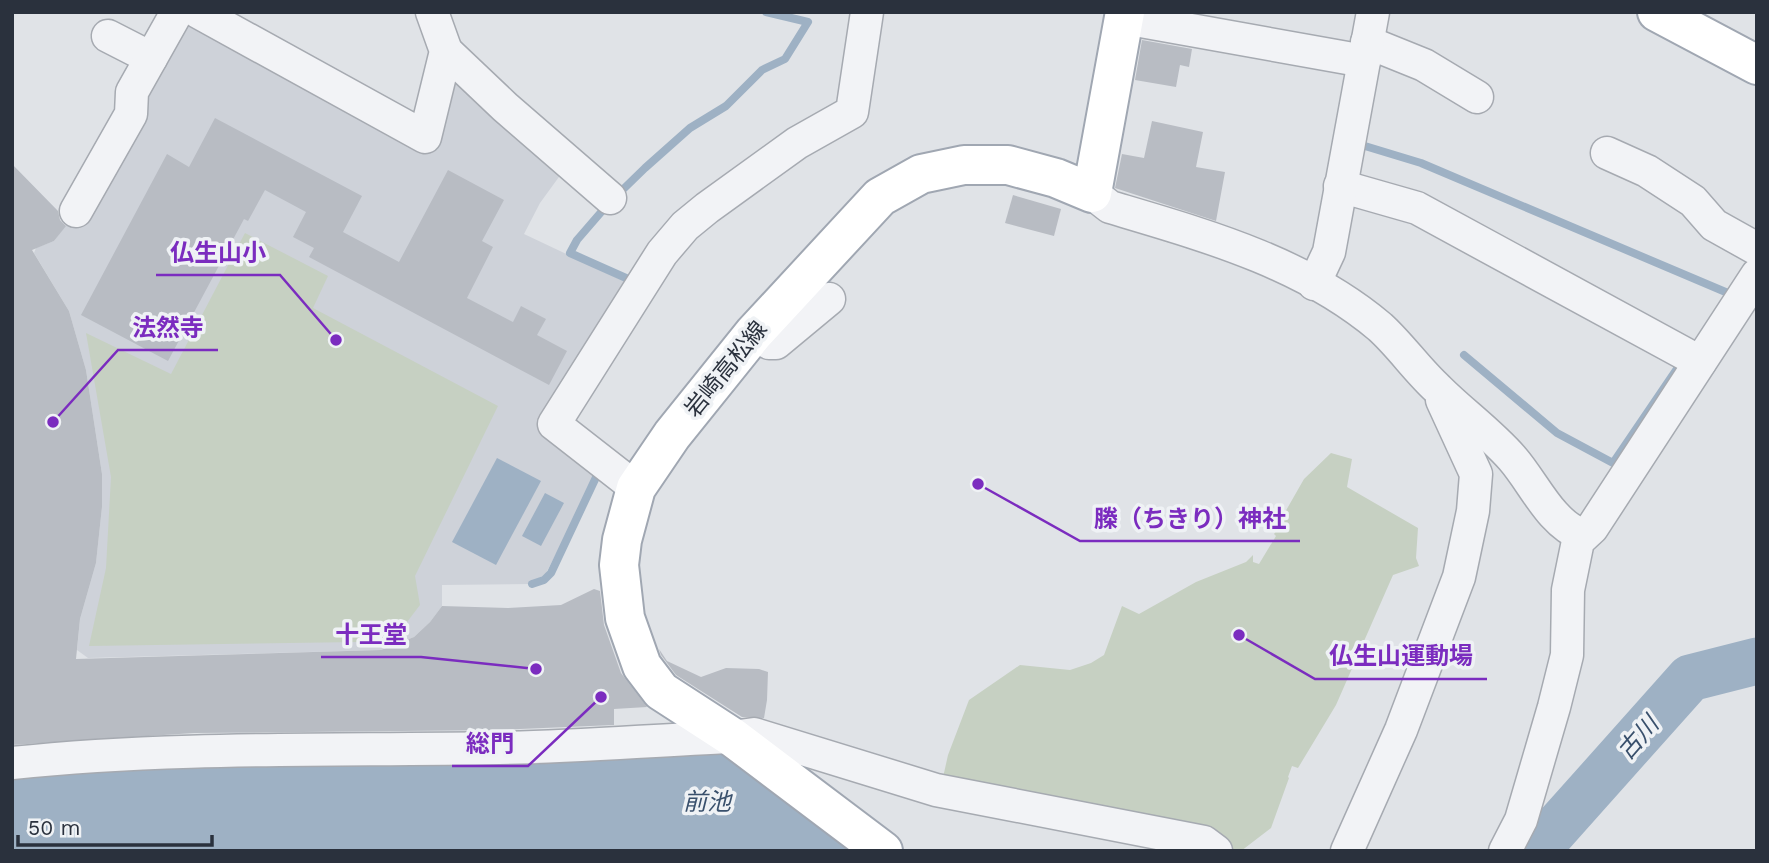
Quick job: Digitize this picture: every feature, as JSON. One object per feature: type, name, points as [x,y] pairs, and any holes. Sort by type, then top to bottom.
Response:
[{"type":"main road","points":[[1657,12],[1757,65]]},
{"type":"main road","points":[[1092,193],[1125,15]]},
{"type":"main road","name":"岩崎高松線","points":[[883,851],[732,737],[661,691],[642,667],[625,618],[619,565],[625,528],[636,488],[672,435],[754,333],[880,197],[921,174],[964,165],[1008,165],[1056,178],[1092,193]]},
{"type":"street","points":[[76,211],[131,114],[132,92],[177,12]]},
{"type":"street","points":[[198,12],[425,137],[446,51]]},
{"type":"street","points":[[432,12],[446,51],[505,107],[610,198]]},
{"type":"street","points":[[636,488],[554,424],[662,253],[685,226],[797,143],[852,112],[867,12]]},
{"type":"street","points":[[1125,15],[1368,38],[1424,65],[1477,97]]},
{"type":"street","points":[[108,36],[152,58]]},
{"type":"street","points":[[1314,284],[1329,252],[1368,38]]},
{"type":"street","points":[[1606,153],[1647,171],[1693,201],[1714,225],[1757,249]]},
{"type":"street","points":[[1340,186],[1417,208],[1700,362]]},
{"type":"street","points":[[1092,193],[1110,207],[1256,254],[1300,274],[1362,313],[1382,329],[1437,389],[1514,460],[1548,507],[1573,532],[1583,535]]},
{"type":"street","points":[[1505,851],[1521,820],[1564,668],[1567,655],[1568,590],[1578,541],[1592,528],[1700,362],[1748,310],[1757,275]]},
{"type":"street","points":[[754,333],[769,343],[776,343],[828,299]]},
{"type":"street","points":[[1347,851],[1401,730],[1452,600],[1473,511],[1476,474],[1437,389]]},
{"type":"street","points":[[12,763],[87,755],[222,750],[501,748],[754,734],[936,790],[1203,842],[1216,851]]},
{"type":"shaded area","points":[[189,16],[415,139],[450,84],[470,85],[564,170],[540,203],[524,234],[632,285],[540,424],[598,472],[543,579],[532,584],[442,585],[442,606],[430,622],[414,637],[381,650],[88,658],[77,650],[80,619],[96,563],[102,507],[102,474],[86,370],[69,311],[34,253],[36,248],[54,241],[72,217]]},
{"type":"green space","points":[[245,233],[328,276],[313,308],[498,406],[415,576],[420,605],[404,626],[359,642],[89,646],[106,568],[111,477],[86,333],[171,374]]},
{"type":"green space","points":[[1331,453],[1352,459],[1347,487],[1418,528],[1416,558],[1419,566],[1393,575],[1336,705],[1298,768],[1292,766],[1271,828],[1241,851],[1228,851],[942,782],[948,755],[969,700],[1020,665],[1070,670],[1091,663],[1104,655],[1122,606],[1139,614],[1196,582],[1246,562],[1253,555],[1253,562],[1259,564],[1304,479]]},
{"type":"water","points":[[497,458],[541,481],[496,565],[452,542]]},
{"type":"water","points":[[545,493],[564,503],[541,546],[522,536]]},
{"type":"water","name":"前池","points":[[739,751],[870,851],[12,851],[12,770]]},
{"type":"building","points":[[1142,40],[1192,49],[1189,67],[1180,65],[1176,87],[1135,80]]},
{"type":"building","points":[[215,118],[362,196],[343,232],[399,262],[448,170],[504,200],[482,241],[493,247],[467,298],[513,322],[521,306],[546,319],[537,335],[567,351],[549,385],[309,257],[314,248],[293,237],[306,212],[265,190],[248,221],[244,219],[168,361],[81,315],[167,154],[189,167]]},
{"type":"building","points":[[1152,121],[1203,132],[1196,167],[1225,172],[1216,221],[1115,188],[1122,154],[1144,158]]},
{"type":"building","points":[[12,164],[58,211],[60,220],[66,226],[54,241],[32,250],[69,311],[86,370],[102,474],[102,507],[96,563],[80,619],[76,659],[381,650],[414,637],[442,606],[508,608],[561,605],[594,589],[600,591],[604,625],[621,673],[647,707],[614,709],[614,725],[499,730],[194,733],[12,745]]},
{"type":"building","points":[[1013,195],[1061,209],[1054,236],[1005,223]]},
{"type":"building","points":[[659,649],[667,661],[701,677],[726,668],[759,669],[768,672],[764,718],[742,717],[676,675]]},
{"type":"waterway","points":[[635,282],[570,253],[577,240],[609,203],[645,168],[690,128],[726,106],[762,70],[785,59],[808,22],[766,12]]},
{"type":"waterway","points":[[1355,143],[1421,163],[1735,296]]},
{"type":"waterway","points":[[1464,355],[1557,433],[1613,463],[1683,360]]},
{"type":"waterway","points":[[532,584],[544,580],[551,573],[599,471]]},
{"type":"waterway","name":"古川","points":[[1541,851],[1549,836],[1690,678],[1757,661]]},
{"type":"place","name":"仏生山小","points":[[336,340]]},
{"type":"place","name":"法然寺","points":[[53,422]]},
{"type":"place","name":"榺（ちきり）神社","points":[[978,484]]},
{"type":"place","name":"仏生山運動場","points":[[1239,635]]},
{"type":"place","name":"十王堂","points":[[536,669]]},
{"type":"place","name":"総門","points":[[601,697]]}]
